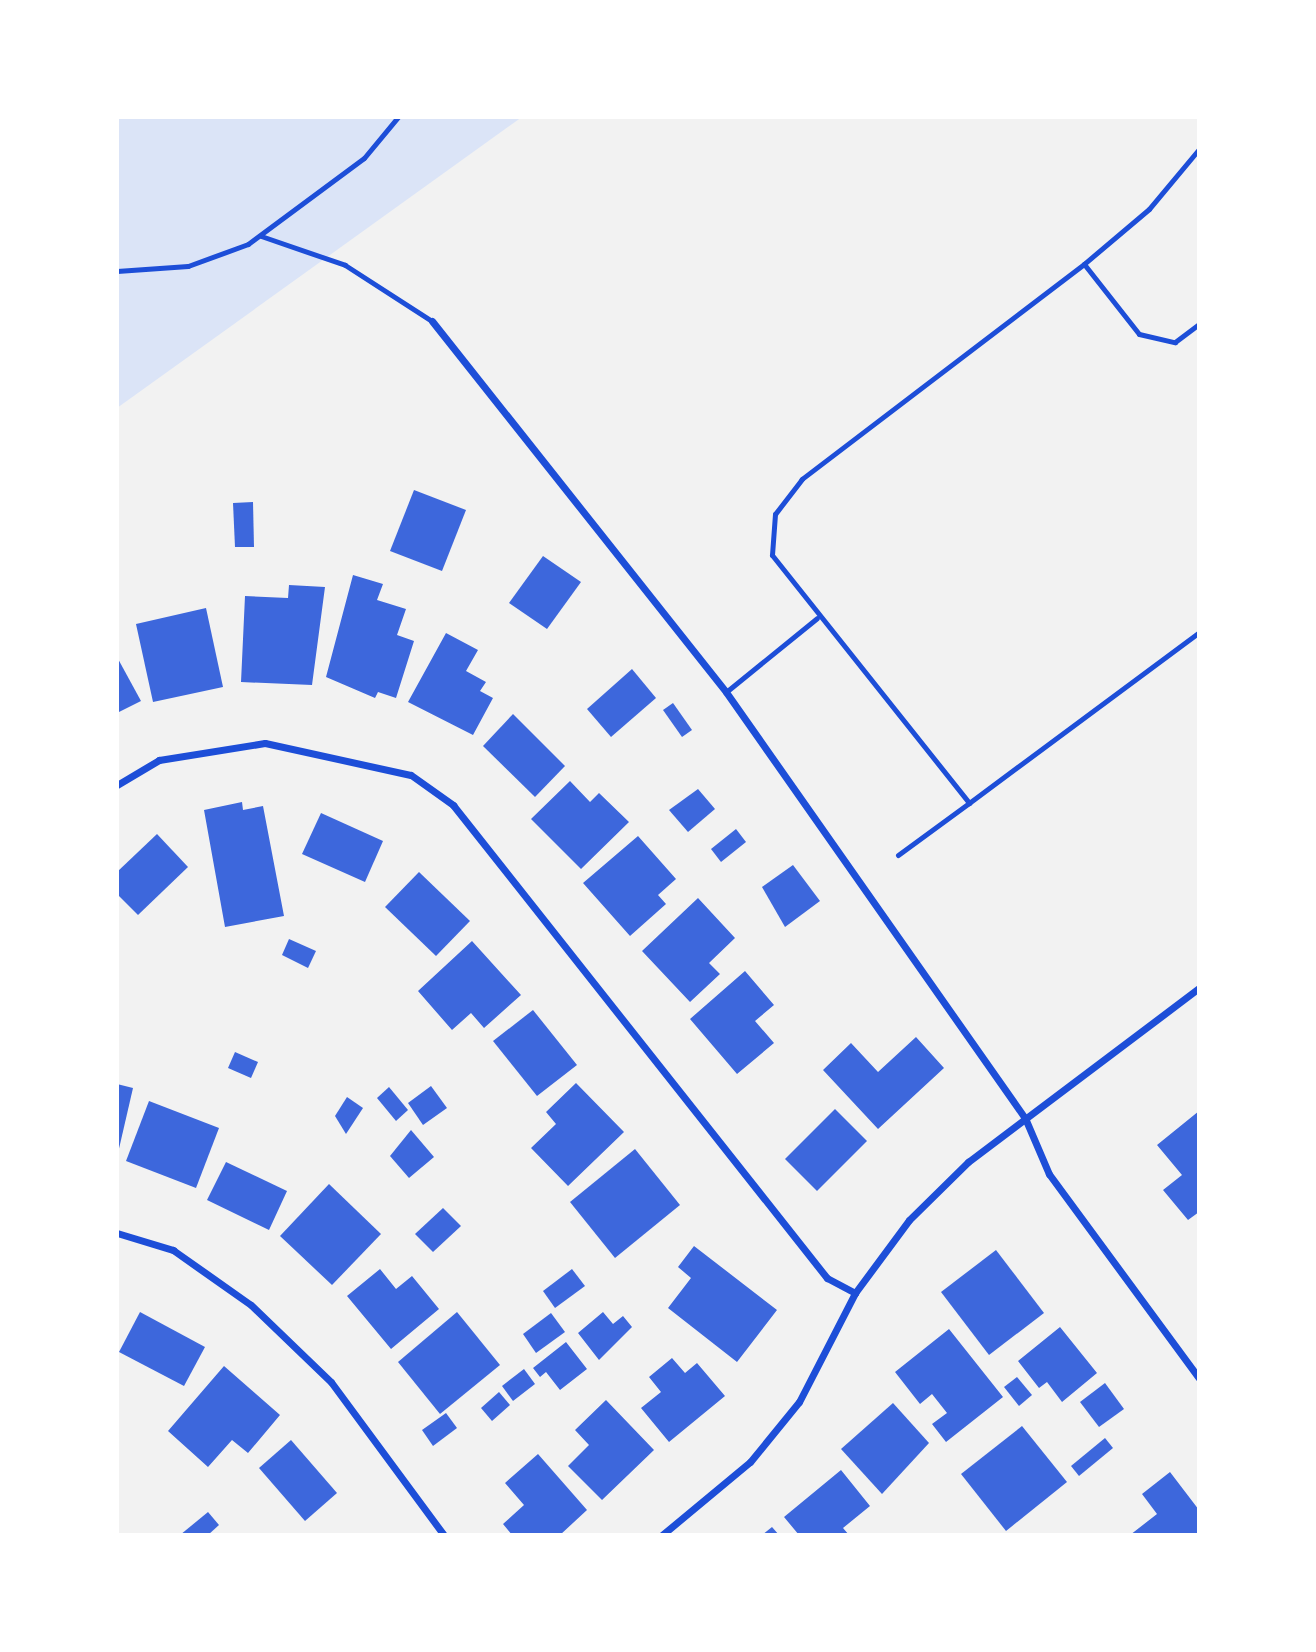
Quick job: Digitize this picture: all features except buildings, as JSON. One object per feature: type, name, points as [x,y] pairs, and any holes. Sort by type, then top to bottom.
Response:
[{"type":"street","points":[[432,321],[726,692],[1025,1118],[1049,1174],[1199,1378]]},
{"type":"street","points":[[117,785],[159,760],[265,743],[411,775],[453,806],[827,1278],[855,1293]]},
{"type":"street","points":[[662,1535],[734,1478],[799,1402],[855,1293],[909,1220],[1025,1118],[1199,988]]},
{"type":"street","points":[[117,1233],[173,1250],[251,1305],[331,1382],[444,1535]]},
{"type":"lane","points":[[117,271],[188,265],[260,236],[364,158],[398,117]]},
{"type":"lane","points":[[969,803],[817,618],[772,555],[782,505],[802,479],[1084,264],[1149,209],[1199,149]]},
{"type":"lane","points":[[260,236],[345,265],[432,321]]},
{"type":"lane","points":[[1084,264],[1139,334],[1175,342],[1199,324]]},
{"type":"lane","points":[[726,692],[817,618]]},
{"type":"lane","points":[[898,855],[1199,632]]},
{"type":"shaded area","points":[[117,117],[522,117],[117,408]]}]
